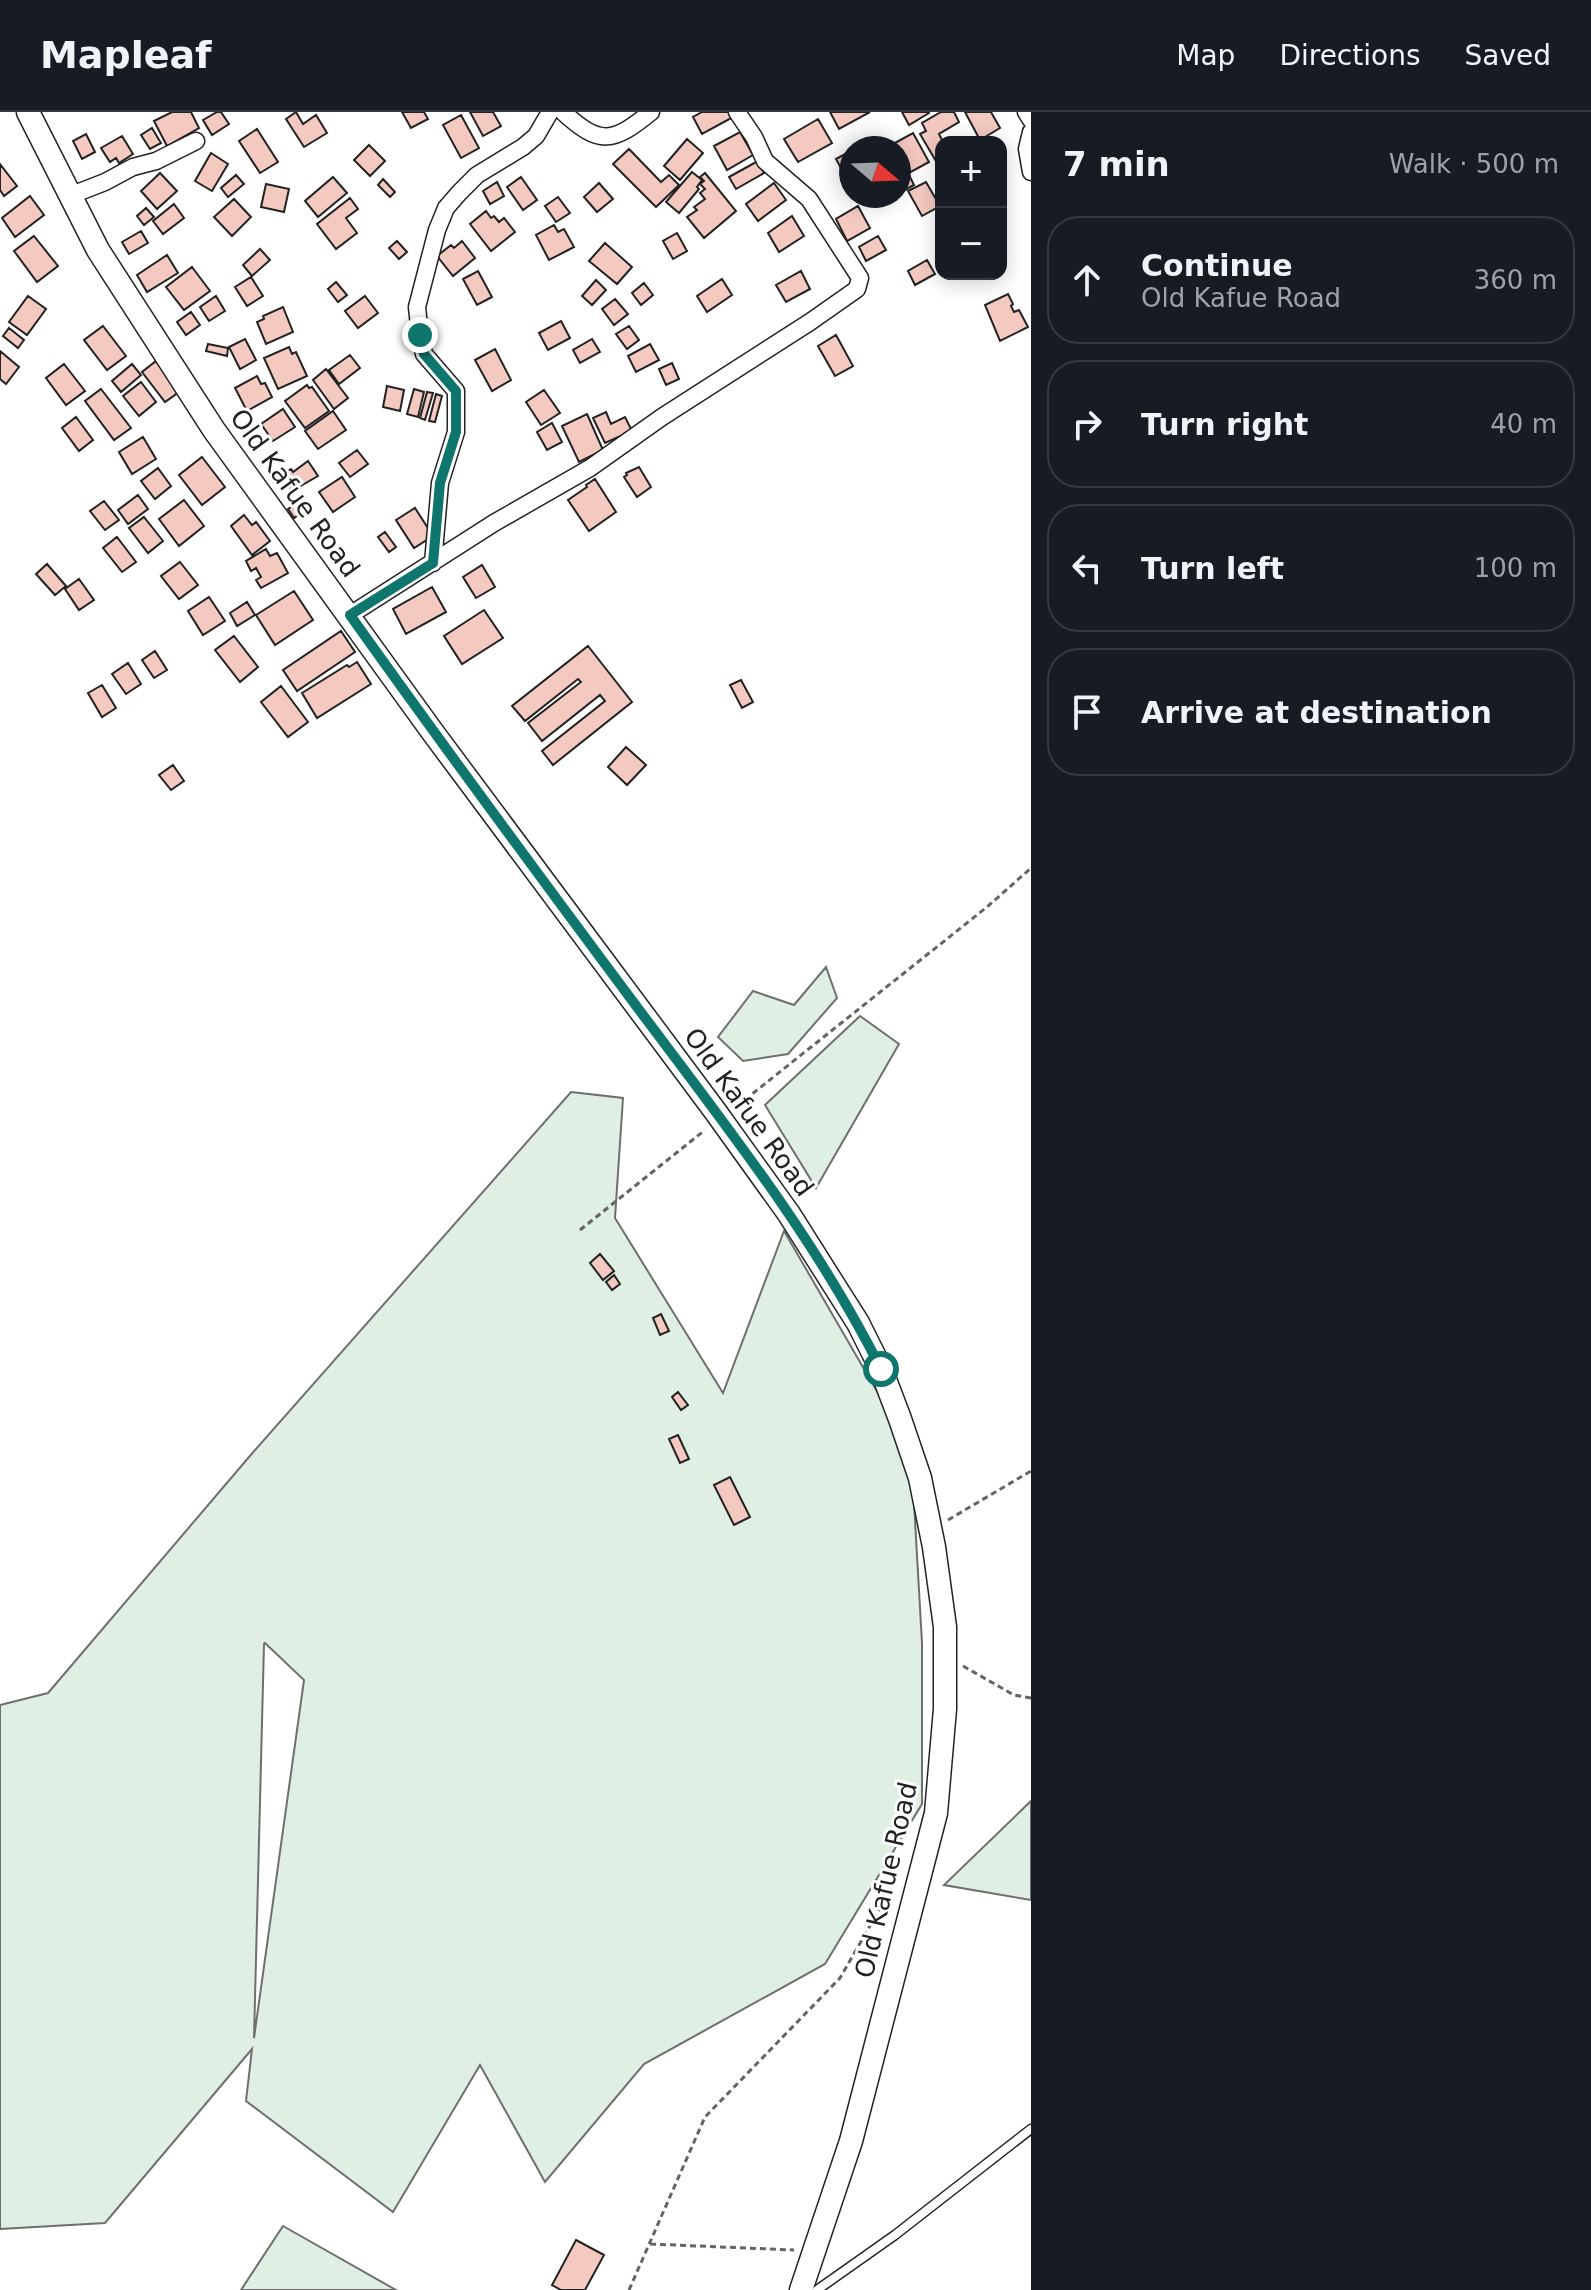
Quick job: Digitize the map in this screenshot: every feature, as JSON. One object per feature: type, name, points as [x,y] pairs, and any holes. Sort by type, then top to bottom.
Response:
[{"type":"street","name":"Old Kafue Road","points":[[28,112],[105,262],[214,430],[789,1214],[858,1323],[881,1369],[904,1429],[920,1478],[931,1530],[945,1627],[945,1709],[936,1813],[851,2141],[801,2290]]},
{"type":"street","points":[[433,563],[440,483],[456,432],[456,391],[424,354],[417,307],[437,230],[446,208],[477,175],[536,136],[550,112]]},
{"type":"street","points":[[563,112],[591,134],[606,137],[630,128],[651,112]]},
{"type":"street","points":[[350,615],[494,523],[590,468],[857,289],[860,278],[809,199],[765,161],[737,112]]},
{"type":"street","points":[[1026,112],[1031,120]]},
{"type":"street","points":[[1031,132],[1027,149],[1031,172]]},
{"type":"street","points":[[69,196],[133,167],[156,161],[196,141]]},
{"type":"lane","points":[[817,2290],[895,2235],[1031,2129]]},
{"type":"path","points":[[580,1230],[987,907],[1031,868]]},
{"type":"path","points":[[931,1530],[1031,1471]]},
{"type":"path","points":[[945,1656],[1014,1695],[1031,1698]]},
{"type":"path","points":[[629,2290],[705,2117],[840,1978],[904,1868]]},
{"type":"path","points":[[649,2244],[814,2251]]},
{"type":"green space","points":[[826,967],[837,998],[788,1054],[743,1061],[718,1037],[753,991],[794,1005]]},
{"type":"green space","points":[[860,1016],[899,1044],[816,1188],[765,1105]]},
{"type":"green space","points":[[571,1092],[623,1098],[615,1218],[723,1393],[784,1231],[911,1450],[922,1643],[922,1804],[825,1964],[644,2064],[545,2182],[480,2065],[393,2212],[246,2101],[252,2049],[105,2223],[0,2229],[0,1705],[48,1693],[249,1457]],"holes":[[[264,1644],[304,1680],[254,2038]]]},
{"type":"green space","points":[[1031,1801],[1031,1900],[944,1885]]},
{"type":"green space","points":[[283,2226],[396,2290],[241,2290]]},
{"type":"building","points":[[172,112],[191,112],[199,128],[167,146],[154,121]]},
{"type":"building","points":[[221,112],[229,124],[212,135],[203,120]]},
{"type":"building","points":[[296,112],[303,124],[316,115],[327,133],[304,147],[286,119]]},
{"type":"building","points":[[402,112],[424,112],[428,119],[411,128]]},
{"type":"building","points":[[470,112],[493,112],[501,126],[483,136]]},
{"type":"building","points":[[702,112],[733,112],[735,116],[702,134],[693,117]]},
{"type":"building","points":[[830,112],[870,112],[839,129]]},
{"type":"building","points":[[902,112],[929,112],[929,113],[909,125]]},
{"type":"building","points":[[941,112],[954,112],[959,122],[940,136],[935,136],[935,160],[920,134],[926,131],[922,123]]},
{"type":"building","points":[[965,112],[991,112],[1000,128],[987,136],[978,136]]},
{"type":"building","points":[[461,115],[479,148],[461,158],[443,125]]},
{"type":"building","points":[[818,119],[832,143],[798,162],[784,139]]},
{"type":"building","points":[[152,128],[161,143],[150,149],[141,135]]},
{"type":"building","points":[[257,129],[278,162],[260,173],[239,141]]},
{"type":"building","points":[[740,132],[753,155],[727,170],[714,146]]},
{"type":"building","points":[[913,133],[929,162],[911,172],[911,136],[908,136]]},
{"type":"building","points":[[86,134],[95,152],[82,159],[73,141]]},
{"type":"building","points":[[122,136],[133,154],[119,163],[116,158],[110,162],[101,148]]},
{"type":"building","points":[[687,139],[703,153],[680,180],[664,166]]},
{"type":"building","points":[[369,145],[385,161],[370,176],[354,160]]},
{"type":"building","points":[[629,149],[661,182],[669,175],[679,185],[656,207],[613,164]]},
{"type":"building","points":[[211,153],[228,164],[212,191],[195,181]]},
{"type":"building","points":[[758,161],[764,173],[736,189],[729,177]]},
{"type":"building","points":[[0,164],[17,186],[4,196],[0,190]]},
{"type":"building","points":[[692,172],[702,180],[697,187],[699,189],[679,213],[666,202]]},
{"type":"building","points":[[160,173],[177,191],[157,209],[141,191]]},
{"type":"building","points":[[705,173],[736,211],[704,238],[687,217],[705,199],[700,193],[705,189],[700,184],[704,181],[700,177]]},
{"type":"building","points":[[236,175],[244,184],[228,197],[221,188]]},
{"type":"building","points":[[333,177],[347,193],[318,217],[305,201]]},
{"type":"building","points":[[521,177],[537,200],[523,210],[507,187]]},
{"type":"building","points":[[383,179],[395,192],[390,197],[378,185]]},
{"type":"building","points":[[497,182],[504,196],[490,204],[483,191]]},
{"type":"building","points":[[926,182],[935,197],[935,209],[922,216],[911,196],[911,190]]},
{"type":"building","points":[[599,183],[613,199],[597,212],[584,197]]},
{"type":"building","points":[[774,183],[786,200],[758,221],[746,204]]},
{"type":"building","points":[[266,184],[289,189],[284,212],[261,207]]},
{"type":"building","points":[[30,196],[44,215],[15,237],[2,218]]},
{"type":"building","points":[[558,197],[570,213],[556,222],[545,206]]},
{"type":"building","points":[[350,198],[358,209],[346,218],[357,233],[336,249],[317,224]]},
{"type":"building","points":[[234,199],[251,217],[232,236],[214,217]]},
{"type":"building","points":[[174,204],[184,218],[163,234],[153,221]]},
{"type":"building","points":[[146,208],[154,217],[144,225],[137,216]]},
{"type":"building","points":[[859,208],[870,228],[847,241],[836,219]]},
{"type":"building","points":[[486,211],[499,222],[504,218],[515,232],[491,251],[470,224]]},
{"type":"building","points":[[792,216],[804,236],[779,252],[768,233]]},
{"type":"building","points":[[554,225],[558,232],[564,229],[574,247],[549,260],[536,235]]},
{"type":"building","points":[[141,231],[148,243],[129,254],[122,242]]},
{"type":"building","points":[[677,233],[687,251],[673,259],[663,241]]},
{"type":"building","points":[[34,236],[58,266],[37,282],[14,251]]},
{"type":"building","points":[[878,236],[886,250],[866,261],[859,247]]},
{"type":"building","points":[[397,241],[407,252],[399,259],[389,248]]},
{"type":"building","points":[[462,241],[475,258],[453,276],[437,256]]},
{"type":"building","points":[[605,243],[632,267],[617,284],[589,261]]},
{"type":"building","points":[[260,249],[270,260],[252,276],[243,265]]},
{"type":"building","points":[[167,255],[178,273],[147,292],[137,275]]},
{"type":"building","points":[[927,260],[935,274],[915,285],[908,271]]},
{"type":"building","points":[[192,267],[210,291],[184,310],[166,287]]},
{"type":"building","points":[[478,271],[492,297],[477,305],[463,279]]},
{"type":"building","points":[[801,271],[810,289],[786,302],[776,285]]},
{"type":"building","points":[[251,277],[263,296],[247,306],[235,287]]},
{"type":"building","points":[[722,279],[732,295],[707,312],[697,296]]},
{"type":"building","points":[[596,280],[606,290],[592,305],[582,296]]},
{"type":"building","points":[[336,282],[347,295],[338,302],[328,289]]},
{"type":"building","points":[[644,283],[653,295],[641,305],[632,293]]},
{"type":"building","points":[[1008,294],[1014,312],[1019,310],[1028,327],[1000,341],[985,305]]},
{"type":"building","points":[[28,296],[46,309],[27,335],[9,322]]},
{"type":"building","points":[[216,296],[225,311],[209,321],[200,307]]},
{"type":"building","points":[[365,296],[378,313],[358,328],[345,311]]},
{"type":"building","points":[[615,299],[628,314],[614,325],[602,309]]},
{"type":"building","points":[[283,307],[293,332],[266,344],[257,322]]},
{"type":"building","points":[[191,312],[200,325],[186,335],[177,322]]},
{"type":"building","points":[[561,321],[570,338],[548,350],[539,333]]},
{"type":"building","points":[[103,326],[126,356],[107,370],[84,340]]},
{"type":"building","points":[[629,326],[639,340],[627,349],[616,334]]},
{"type":"building","points":[[9,328],[24,340],[18,348],[3,336]]},
{"type":"building","points":[[836,335],[853,366],[835,376],[818,346]]},
{"type":"building","points":[[245,339],[256,360],[240,369],[229,347]]},
{"type":"building","points":[[592,339],[600,352],[580,363],[573,350]]},
{"type":"building","points":[[208,344],[228,348],[227,356],[206,351]]},
{"type":"building","points":[[650,344],[659,360],[636,372],[628,356]]},
{"type":"building","points":[[289,347],[292,354],[296,352],[307,376],[278,389],[264,358]]},
{"type":"building","points":[[495,349],[511,380],[492,391],[475,360]]},
{"type":"building","points":[[0,351],[19,367],[6,384],[0,379]]},
{"type":"building","points":[[350,355],[360,368],[339,384],[329,370]]},
{"type":"building","points":[[156,361],[179,392],[165,402],[142,372]]},
{"type":"building","points":[[672,363],[679,379],[666,385],[659,369]]},
{"type":"building","points":[[64,364],[85,391],[66,405],[46,378]]},
{"type":"building","points":[[132,364],[141,375],[121,392],[112,381]]},
{"type":"building","points":[[326,369],[348,398],[334,409],[313,380]]},
{"type":"building","points":[[257,376],[261,384],[265,383],[272,397],[247,411],[235,388]]},
{"type":"building","points":[[141,382],[156,402],[139,416],[123,396]]},
{"type":"building","points":[[307,385],[312,387],[329,411],[305,428],[285,401]]},
{"type":"building","points":[[387,386],[404,390],[400,411],[383,407]]},
{"type":"building","points":[[101,389],[131,428],[114,440],[85,401]]},
{"type":"building","points":[[414,389],[424,392],[418,417],[407,414]]},
{"type":"building","points":[[544,390],[560,413],[541,425],[526,402]]},
{"type":"building","points":[[427,392],[433,393],[425,420],[420,418]]},
{"type":"building","points":[[436,394],[442,396],[435,422],[429,421]]},
{"type":"building","points":[[283,409],[295,427],[273,441],[261,424]]},
{"type":"building","points":[[333,411],[346,430],[318,449],[305,431]]},
{"type":"building","points":[[606,412],[611,424],[625,417],[632,431],[605,443],[593,418]]},
{"type":"building","points":[[587,414],[603,450],[579,462],[562,426]]},
{"type":"building","points":[[76,417],[93,440],[79,451],[62,428]]},
{"type":"building","points":[[552,423],[562,442],[547,450],[537,432]]},
{"type":"building","points":[[143,437],[156,459],[132,474],[119,452]]},
{"type":"building","points":[[357,450],[368,464],[350,477],[339,463]]},
{"type":"building","points":[[202,457],[225,487],[202,505],[179,475]]},
{"type":"building","points":[[308,461],[318,476],[292,491],[281,475],[291,469],[293,472]]},
{"type":"building","points":[[639,467],[651,487],[637,497],[624,477]]},
{"type":"building","points":[[158,468],[171,486],[155,499],[141,481]]},
{"type":"building","points":[[342,477],[355,497],[333,512],[319,492]]},
{"type":"building","points":[[595,479],[616,512],[589,531],[568,500]]},
{"type":"building","points":[[138,495],[148,509],[128,524],[118,510]]},
{"type":"building","points":[[184,500],[204,526],[179,546],[159,519]]},
{"type":"building","points":[[302,500],[307,509],[294,518],[288,509]]},
{"type":"building","points":[[104,501],[119,520],[105,530],[90,511]]},
{"type":"building","points":[[415,508],[433,536],[414,548],[396,520]]},
{"type":"building","points":[[244,515],[252,525],[256,522],[270,541],[252,555],[231,526]]},
{"type":"building","points":[[144,517],[163,541],[148,553],[129,528]]},
{"type":"building","points":[[385,532],[396,547],[389,552],[378,537]]},
{"type":"building","points":[[117,537],[136,562],[122,572],[103,548]]},
{"type":"building","points":[[266,549],[270,556],[277,553],[288,573],[261,588],[256,580],[261,577],[256,568],[251,571],[246,561]]},
{"type":"building","points":[[180,562],[198,585],[179,599],[161,576]]},
{"type":"building","points":[[47,564],[66,586],[55,595],[36,574]]},
{"type":"building","points":[[482,565],[495,587],[476,598],[463,577]]},
{"type":"building","points":[[79,579],[94,600],[79,610],[65,589]]},
{"type":"building","points":[[432,587],[446,612],[406,634],[393,609]]},
{"type":"building","points":[[294,591],[313,620],[275,645],[256,615]]},
{"type":"building","points":[[209,597],[225,621],[203,635],[188,611]]},
{"type":"building","points":[[247,602],[255,615],[237,626],[230,613]]},
{"type":"building","points":[[484,610],[503,638],[462,664],[444,636]]},
{"type":"building","points":[[341,631],[355,652],[297,691],[283,670]]},
{"type":"building","points":[[234,636],[258,667],[240,682],[215,650]]},
{"type":"building","points":[[588,646],[632,702],[553,765],[542,751],[605,701],[600,695],[542,741],[528,723],[581,682],[578,679],[525,721],[512,706]]},
{"type":"building","points":[[155,651],[167,670],[154,678],[142,660]]},
{"type":"building","points":[[357,662],[371,684],[317,718],[302,693]]},
{"type":"building","points":[[128,663],[141,684],[126,694],[112,674]]},
{"type":"building","points":[[741,680],[753,702],[742,708],[730,685]]},
{"type":"building","points":[[102,685],[116,708],[102,717],[88,693]]},
{"type":"building","points":[[281,686],[308,722],[288,737],[261,702]]},
{"type":"building","points":[[626,747],[646,765],[627,785],[608,767]]},
{"type":"building","points":[[173,765],[184,781],[171,790],[159,775]]},
{"type":"building","points":[[600,1254],[614,1271],[603,1280],[590,1263]]},
{"type":"building","points":[[614,1275],[620,1284],[612,1290],[606,1282]]},
{"type":"building","points":[[661,1314],[669,1331],[660,1335],[653,1318]]},
{"type":"building","points":[[678,1392],[688,1405],[681,1410],[672,1397]]},
{"type":"building","points":[[678,1435],[689,1459],[680,1463],[669,1439]]},
{"type":"building","points":[[730,1477],[750,1517],[734,1525],[714,1485]]},
{"type":"building","points":[[576,2240],[604,2255],[585,2290],[561,2290],[552,2285]]},
{"type":"route","points":[[420,335],[424,354],[456,391],[456,432],[440,483],[433,563],[350,615],[434,734],[789,1214],[858,1323],[881,1369]]}]
